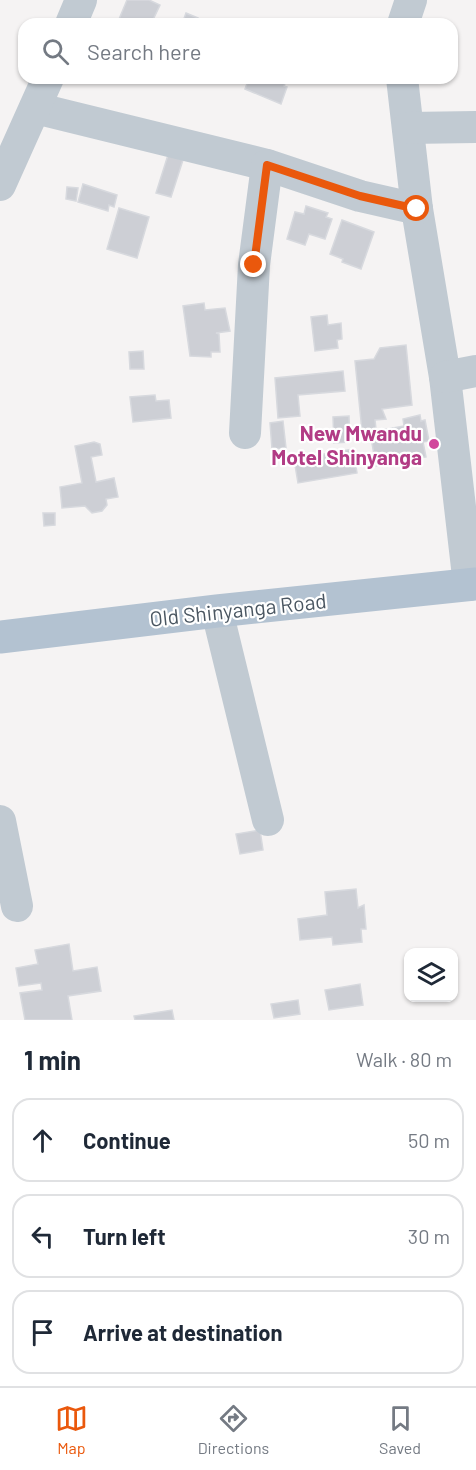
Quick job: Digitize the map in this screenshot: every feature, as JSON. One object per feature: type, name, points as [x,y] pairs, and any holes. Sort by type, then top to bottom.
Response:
[{"type":"main road","name":"Old Shinyanga Road","points":[[0,638],[216,611],[472,584]]},
{"type":"street","points":[[73,18],[81,0]]},
{"type":"street","points":[[405,18],[411,0]]},
{"type":"street","points":[[0,185],[45,84]]},
{"type":"street","points":[[403,84],[417,209],[445,377],[472,584]]},
{"type":"street","points":[[35,108],[267,165],[360,196],[417,209]]},
{"type":"street","points":[[408,128],[476,127]]},
{"type":"street","points":[[245,433],[254,265],[267,165]]},
{"type":"street","points":[[445,377],[476,371]]},
{"type":"street","points":[[216,611],[268,820]]},
{"type":"street","points":[[0,821],[17,906]]},
{"type":"building","points":[[127,0],[149,0],[160,5],[154,18],[120,18]]},
{"type":"building","points":[[186,13],[198,18],[184,18]]},
{"type":"building","points":[[247,84],[285,84],[287,87],[281,104],[245,89]]},
{"type":"building","points":[[168,155],[183,160],[171,197],[156,193]]},
{"type":"building","points":[[83,184],[117,195],[114,207],[109,205],[108,211],[78,202]]},
{"type":"building","points":[[67,187],[78,188],[76,201],[66,199]]},
{"type":"building","points":[[306,206],[328,213],[326,217],[332,219],[325,239],[309,234],[305,245],[287,239],[295,212],[304,214]]},
{"type":"building","points":[[119,208],[149,217],[137,258],[107,249]]},
{"type":"building","points":[[342,220],[374,232],[361,269],[342,262],[343,259],[330,254]]},
{"type":"building","points":[[204,303],[205,310],[225,308],[230,331],[216,333],[219,334],[220,352],[211,352],[211,357],[190,356],[183,306]]},
{"type":"building","points":[[327,315],[328,325],[341,323],[342,339],[337,340],[338,348],[315,351],[311,317]]},
{"type":"building","points":[[406,345],[412,405],[382,409],[386,419],[375,420],[376,429],[362,431],[355,361],[374,359],[380,348]]},
{"type":"building","points":[[143,351],[144,369],[130,369],[129,352]]},
{"type":"building","points":[[343,371],[345,391],[298,395],[300,416],[278,418],[275,378]]},
{"type":"building","points":[[155,395],[156,401],[169,400],[171,418],[133,422],[130,397]]},
{"type":"building","points":[[420,415],[421,421],[425,420],[429,441],[423,442],[426,457],[407,460],[405,452],[392,455],[393,463],[376,466],[370,432],[404,426],[403,419]]},
{"type":"building","points":[[349,416],[350,442],[334,443],[333,417]]},
{"type":"building","points":[[283,421],[286,448],[272,449],[270,423]]},
{"type":"building","points":[[94,442],[100,444],[102,455],[91,457],[96,482],[114,478],[118,497],[106,499],[107,505],[102,511],[92,513],[85,506],[62,508],[60,487],[82,483],[75,446]]},
{"type":"building","points":[[353,449],[357,473],[298,483],[294,459]]},
{"type":"building","points":[[43,513],[55,513],[55,525],[44,526]]},
{"type":"building","points":[[260,830],[263,850],[240,854],[236,834]]},
{"type":"building","points":[[356,889],[358,908],[364,905],[366,929],[361,929],[362,942],[333,945],[332,937],[300,940],[298,919],[327,915],[325,892]]},
{"type":"building","points":[[69,944],[73,971],[97,967],[101,991],[68,996],[72,1020],[25,1020],[20,993],[42,990],[41,983],[19,986],[16,968],[38,964],[35,950]]},
{"type":"building","points":[[360,984],[363,1005],[329,1010],[325,990]]},
{"type":"building","points":[[298,1000],[300,1014],[274,1018],[271,1004]]},
{"type":"building","points":[[172,1010],[174,1020],[135,1020],[134,1016]]},
{"type":"place","name":"New Mwandu Motel Shinyanga","points":[[434,444]]},
{"type":"route","points":[[254,265],[267,165],[360,196],[417,209]]}]
